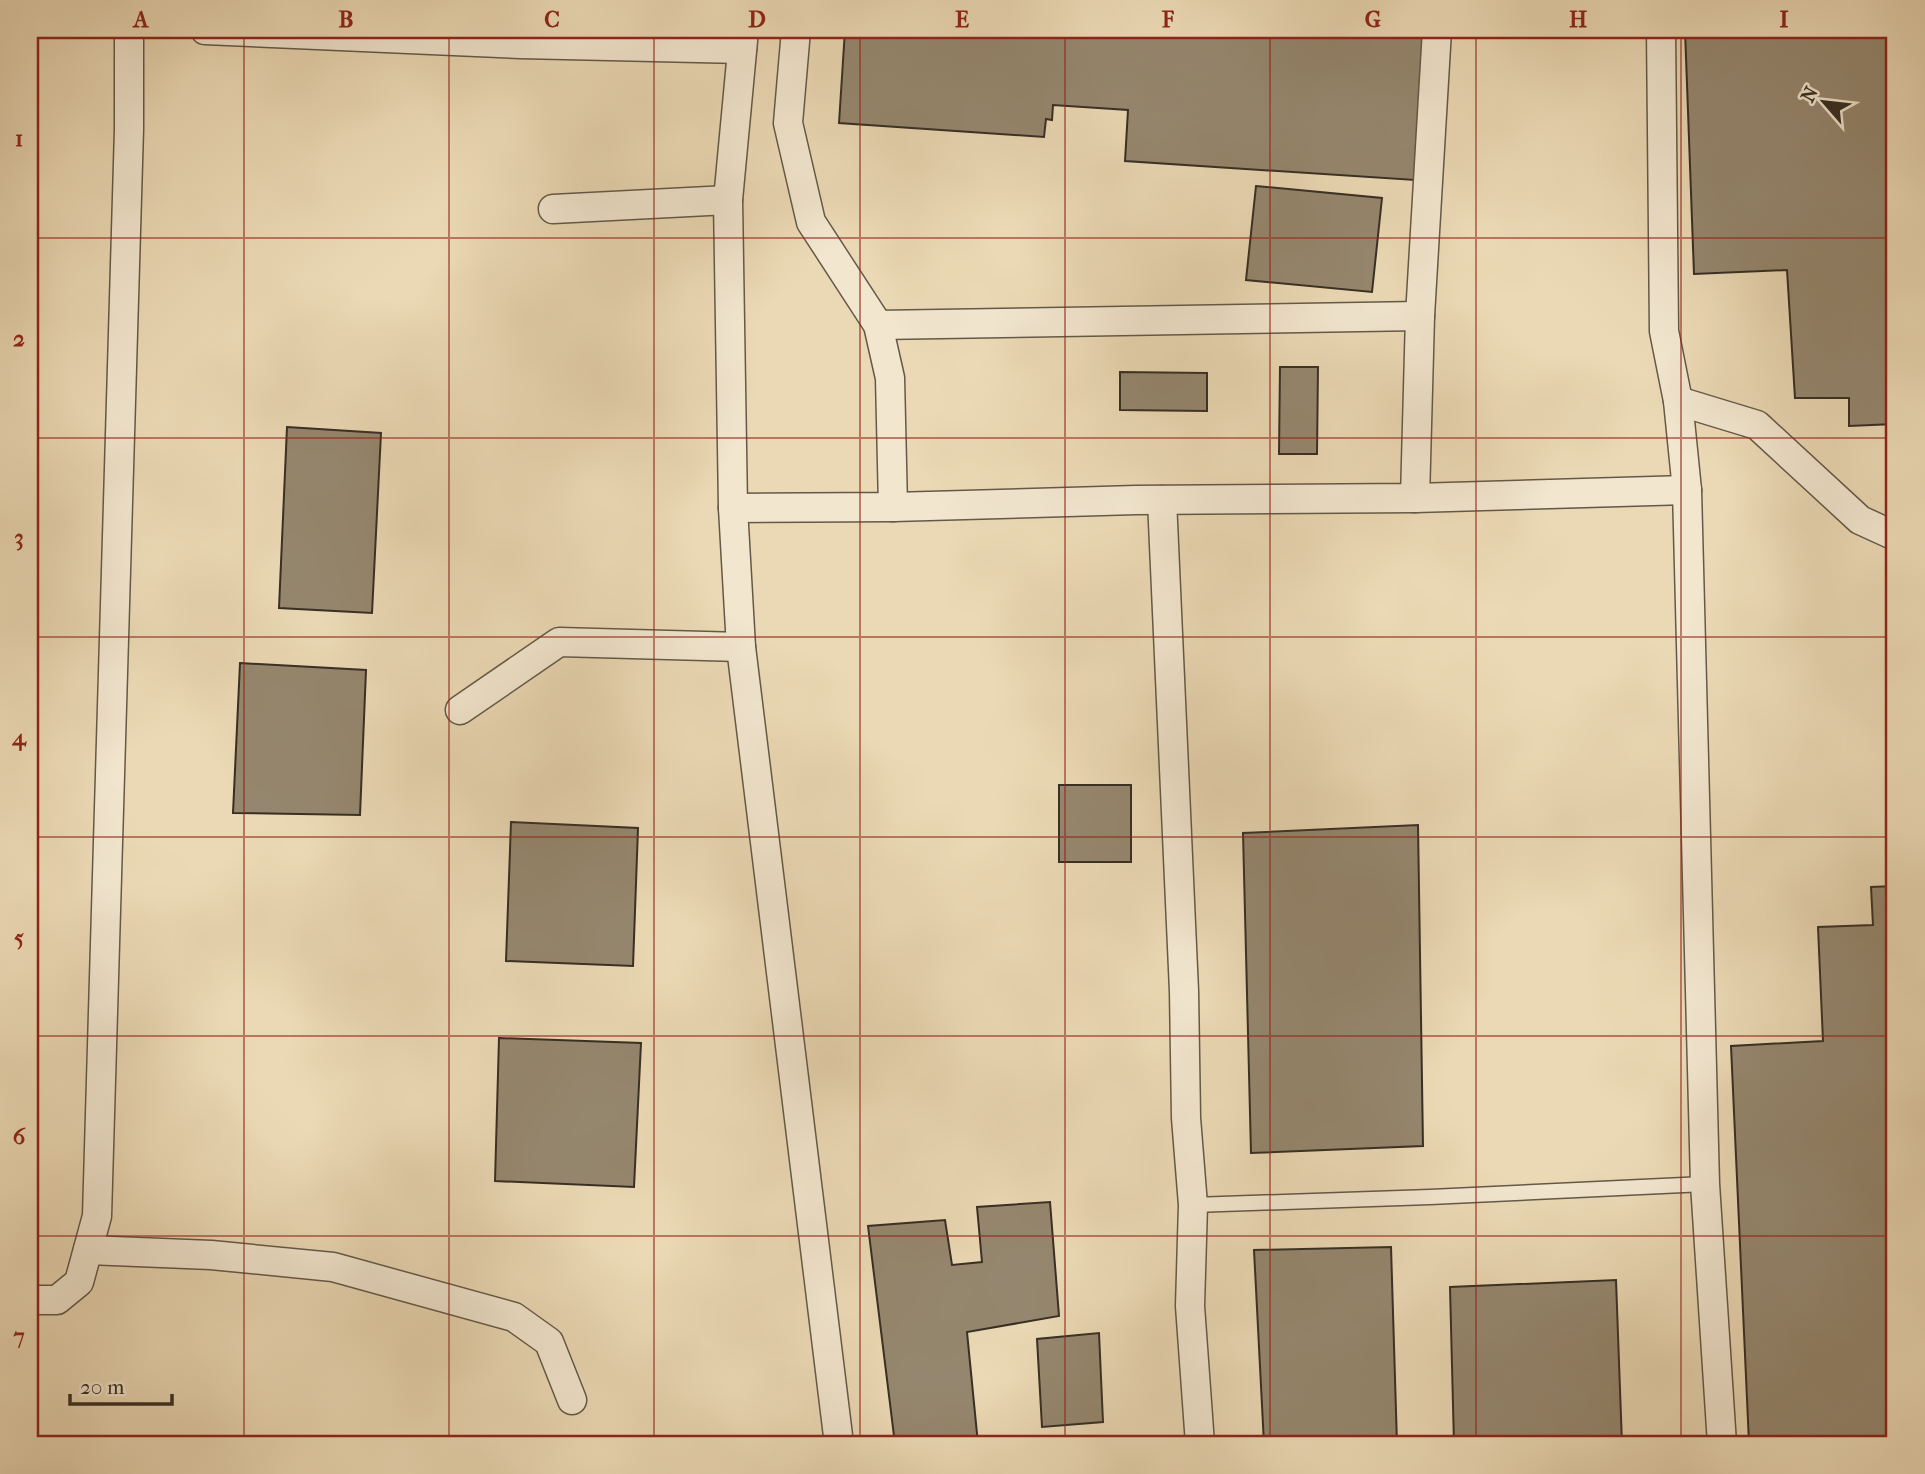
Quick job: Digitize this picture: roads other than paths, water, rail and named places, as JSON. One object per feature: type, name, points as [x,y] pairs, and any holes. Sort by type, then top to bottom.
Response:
[{"type":"street","points":[[30,1300],[57,1300],[79,1282],[97,1216],[129,129],[129,30]]},
{"type":"street","points":[[205,30],[743,39],[729,200],[733,508],[741,647],[839,1444]]},
{"type":"street","points":[[796,30],[788,123],[811,222],[877,325],[890,378],[893,508]]},
{"type":"street","points":[[1415,498],[1420,316],[1437,30]]},
{"type":"street","points":[[1661,30],[1664,331],[1678,401],[1687,490],[1705,1184],[1722,1444]]},
{"type":"street","points":[[553,209],[729,200]]},
{"type":"street","points":[[877,325],[1420,316]]},
{"type":"street","points":[[1678,401],[1757,425],[1860,520],[1895,536]]},
{"type":"street","points":[[733,508],[893,508],[1687,490]]},
{"type":"street","points":[[1162,500],[1184,991],[1186,1118],[1193,1205],[1190,1306],[1200,1444]]},
{"type":"street","points":[[460,710],[559,642],[741,647]]},
{"type":"street","points":[[88,1250],[211,1255],[333,1267],[514,1317],[549,1342],[572,1400]]},
{"type":"lane","points":[[1193,1205],[1705,1184]]}]
